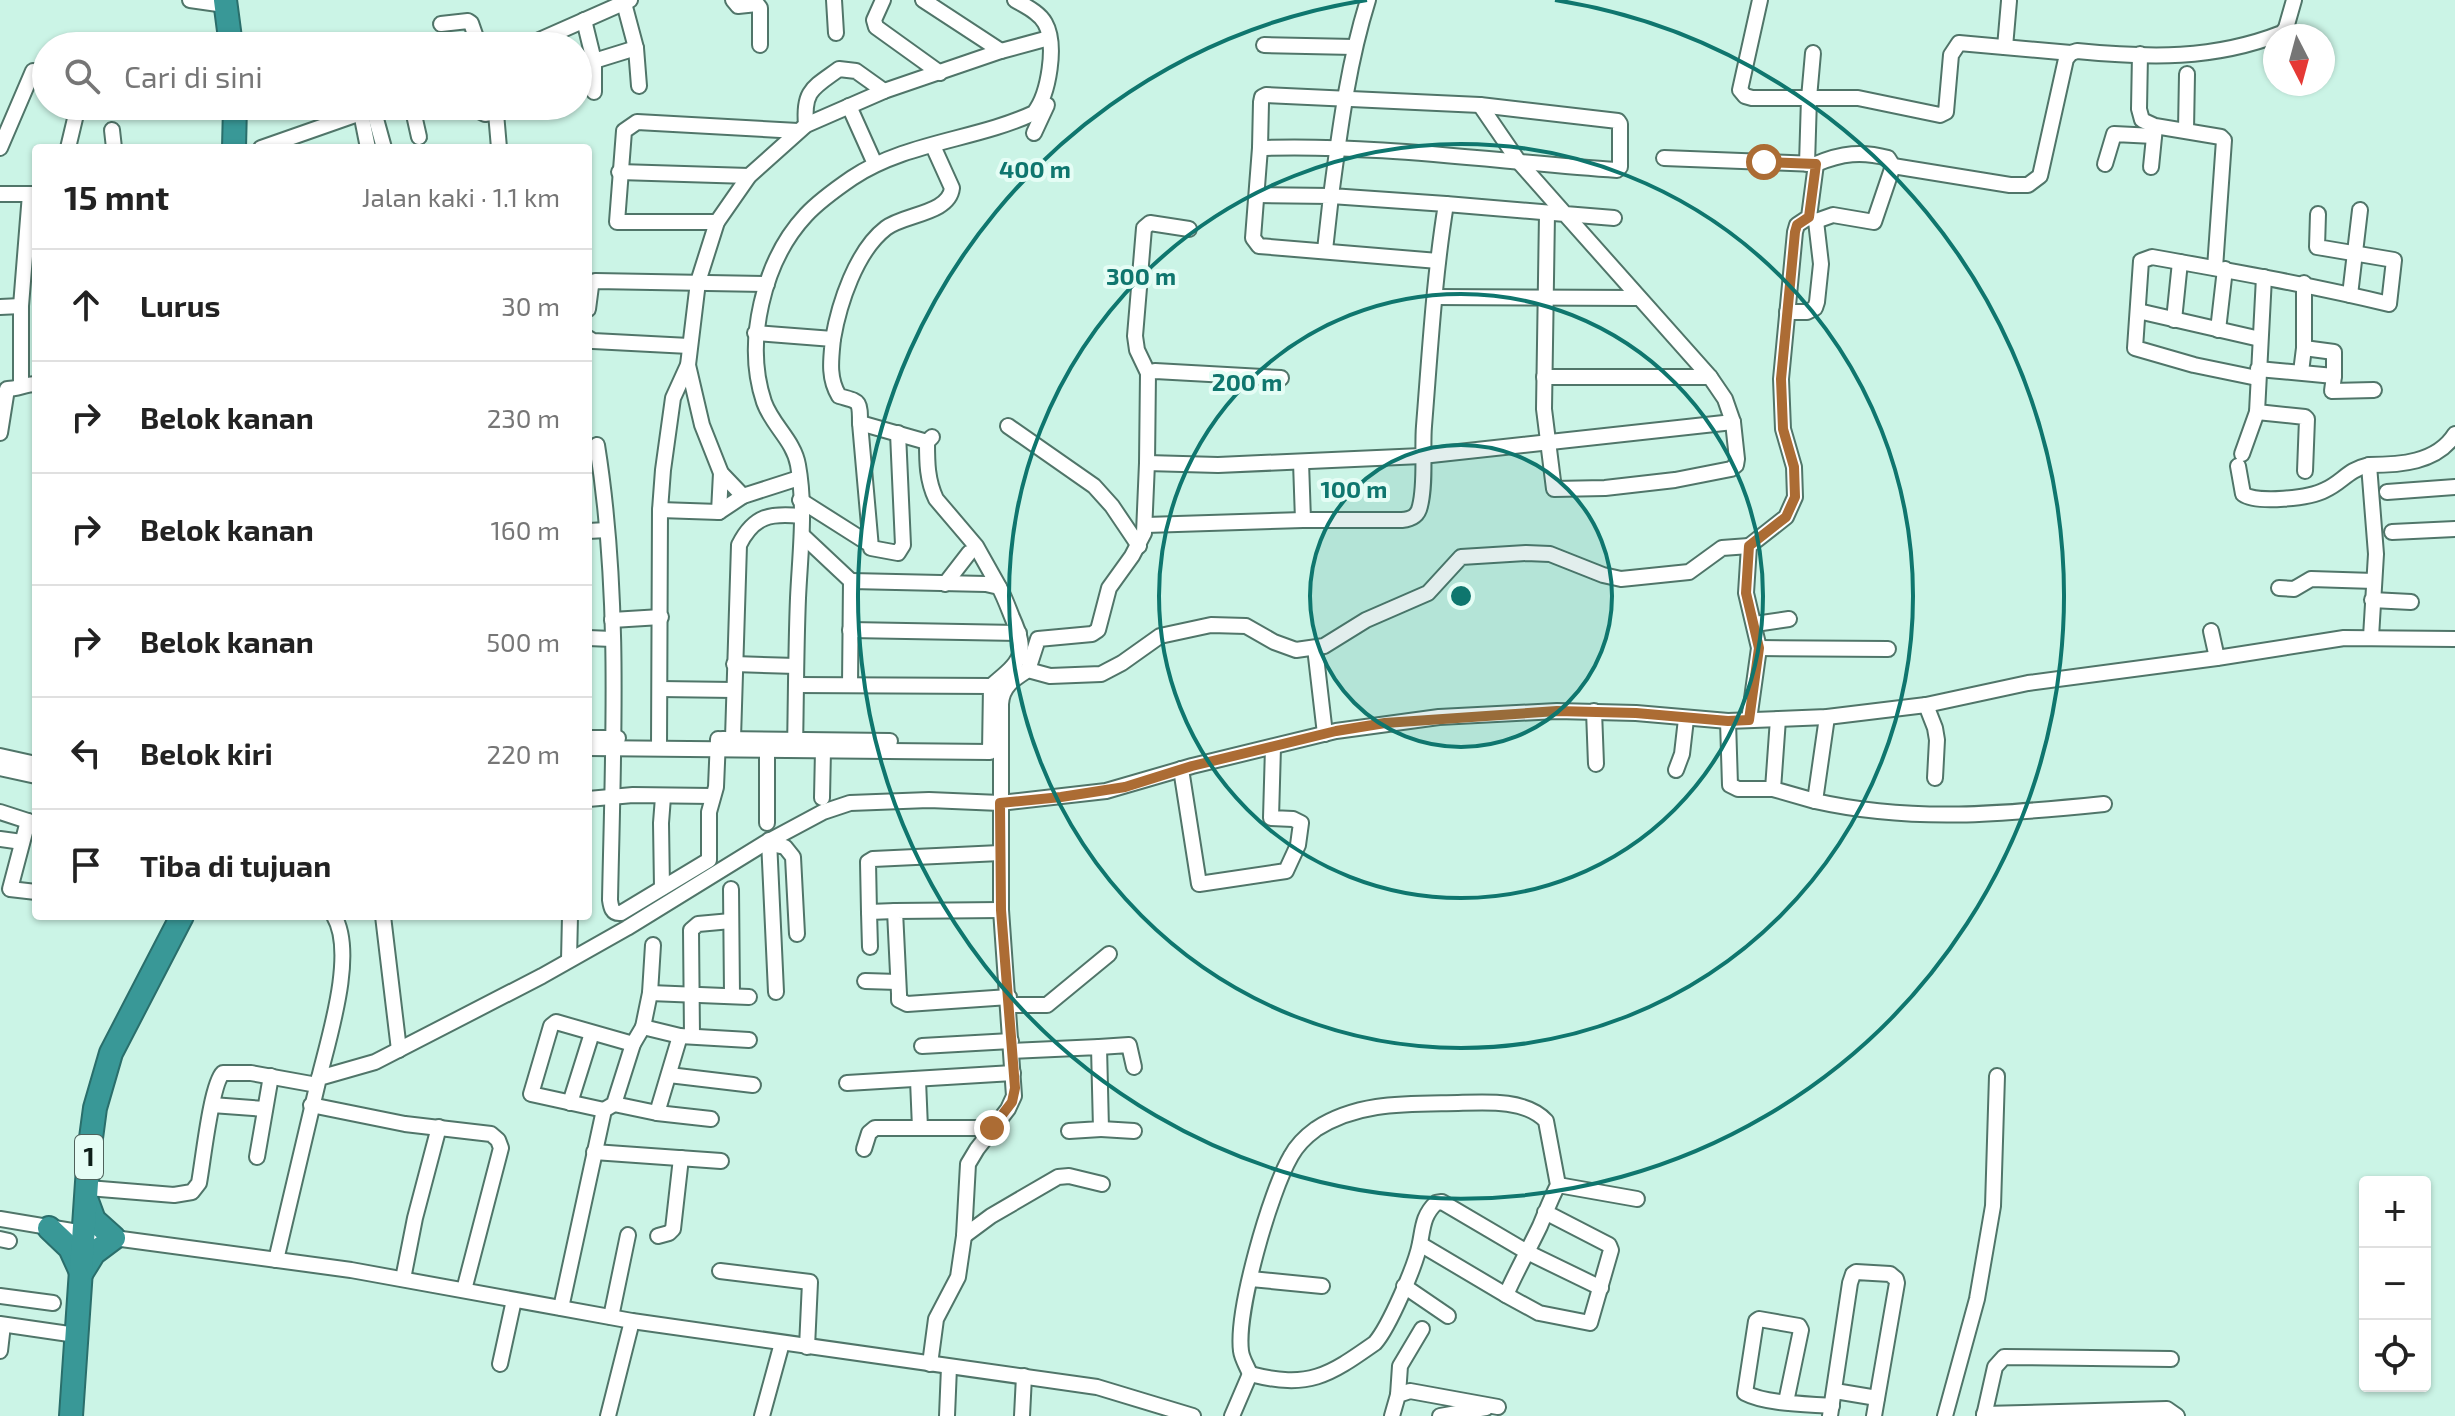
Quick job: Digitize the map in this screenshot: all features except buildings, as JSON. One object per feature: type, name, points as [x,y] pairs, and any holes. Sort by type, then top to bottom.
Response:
[{"type":"highway","points":[[225,2],[229,32]]},
{"type":"highway","points":[[234,144],[235,120]]},
{"type":"highway","name":"1","points":[[71,1416],[92,1130],[111,1053],[180,920]]},
{"type":"highway","points":[[81,1275],[70,1248],[49,1228],[72,1219],[88,1194]]},
{"type":"highway","points":[[81,1275],[94,1253],[114,1238],[94,1220],[88,1194]]},
{"type":"street","points":[[190,0],[225,2]]},
{"type":"street","points":[[733,0],[738,6],[757,4],[760,8],[760,45]]},
{"type":"street","points":[[834,0],[836,33]]},
{"type":"street","points":[[883,0],[874,20],[876,27],[940,73]]},
{"type":"street","points":[[923,0],[1001,51]]},
{"type":"street","points":[[795,744],[802,535],[799,478],[795,454],[774,423],[759,385],[755,333],[767,284],[791,233],[805,216],[825,197],[875,164],[1034,113],[1047,85],[1049,38],[1044,21],[1015,0]]},
{"type":"street","points":[[1033,0],[1049,12],[1054,22],[1059,52],[1056,84],[1034,133]]},
{"type":"street","points":[[1325,250],[1345,97],[1354,47],[1368,0]]},
{"type":"street","points":[[1760,0],[1740,90],[1745,96],[1858,98],[1940,115],[1946,112],[1953,48],[1962,43],[2071,53],[2200,55],[2276,35],[2286,28],[2294,0]]},
{"type":"street","points":[[2005,47],[2009,1]]},
{"type":"street","points":[[562,32],[627,2],[636,48],[639,86]]},
{"type":"street","points":[[584,20],[587,32]]},
{"type":"street","points":[[441,24],[468,21],[474,32]]},
{"type":"street","points":[[743,496],[721,473],[702,425],[688,365],[698,282],[717,222],[749,176],[802,128],[884,91],[1049,38]]},
{"type":"street","points":[[1264,45],[1354,47]]},
{"type":"street","points":[[594,61],[636,48]]},
{"type":"street","points":[[592,53],[594,92]]},
{"type":"street","points":[[1787,312],[1807,312],[1815,308],[1821,264],[1813,219],[1809,98],[1813,53]]},
{"type":"street","points":[[1664,158],[1812,164],[1858,152],[1888,158],[1893,166],[2010,185],[2028,185],[2040,176],[2066,59],[2071,53]]},
{"type":"street","points":[[2140,54],[2140,116],[2155,131]]},
{"type":"street","points":[[802,128],[809,93],[839,69],[856,71],[884,91]]},
{"type":"street","points":[[0,148],[32,73]]},
{"type":"street","points":[[2186,130],[2187,74]]},
{"type":"street","points":[[1260,148],[1337,149],[1617,170],[1620,167],[1620,122],[1480,105],[1345,97],[1262,97],[1253,238],[1259,246],[1438,261]]},
{"type":"street","points":[[1480,105],[1519,162],[1710,377],[1725,399],[1733,422],[1737,459],[1731,469],[1619,487],[1554,489],[1546,444],[1544,377],[1547,214]]},
{"type":"street","points":[[849,106],[875,164]]},
{"type":"street","points":[[69,144],[75,120]]},
{"type":"street","points":[[272,144],[341,120]]},
{"type":"street","points":[[368,144],[371,120]]},
{"type":"street","points":[[375,120],[383,144]]},
{"type":"street","points":[[415,120],[419,137]]},
{"type":"street","points":[[497,120],[499,144]]},
{"type":"street","points":[[717,222],[617,222],[624,131],[637,122],[802,128]]},
{"type":"street","points":[[112,130],[114,144]]},
{"type":"street","points":[[2105,164],[2114,134],[2186,130],[2224,140],[2218,330]]},
{"type":"street","points":[[2151,167],[2155,131]]},
{"type":"street","points":[[898,433],[903,545],[898,553],[873,550],[871,545],[859,403],[855,399],[839,396],[835,391],[831,375],[833,339],[846,286],[876,237],[887,227],[941,205],[951,194],[952,188],[933,146]]},
{"type":"street","points":[[1028,670],[1050,676],[1101,674],[1160,636],[1211,625],[1246,626],[1296,650],[1324,646],[1366,620],[1428,593],[1461,557],[1550,554],[1621,579],[1689,572],[1722,548],[1749,546],[1786,517],[1795,497],[1794,467],[1784,438],[1782,418],[1782,360],[1797,225],[1833,215],[1874,222],[1893,166]]},
{"type":"street","points":[[619,172],[749,176]]},
{"type":"street","points":[[0,194],[32,194]]},
{"type":"street","points":[[1258,195],[1331,196],[1614,218]]},
{"type":"street","points":[[0,433],[16,386],[32,203]]},
{"type":"street","points":[[1146,525],[1412,518],[1420,508],[1438,261],[1446,204]]},
{"type":"street","points":[[2350,295],[2360,210]]},
{"type":"street","points":[[2318,214],[2317,247],[2394,260],[2389,304],[2304,283],[2152,257],[2141,261],[2133,343],[2137,351],[2258,373],[2301,372],[2334,376]]},
{"type":"street","points":[[930,1364],[936,1319],[958,1277],[968,1164],[1012,1102],[1012,1046],[1001,910],[1001,697],[1008,685],[1028,670],[1038,639],[1092,634],[1098,630],[1109,588],[1139,546],[1146,525],[1148,373],[1137,350],[1135,336],[1144,228],[1150,223],[1189,229]]},
{"type":"street","points":[[2174,320],[2180,262]]},
{"type":"street","points":[[2264,277],[2257,412],[2240,460],[2243,494],[2260,499],[2322,492],[2355,468],[2417,460],[2444,447],[2455,434]]},
{"type":"street","points":[[592,285],[595,281],[767,284]]},
{"type":"street","points":[[2301,372],[2304,283]]},
{"type":"street","points":[[1435,297],[1638,298]]},
{"type":"street","points":[[0,307],[21,306]]},
{"type":"street","points":[[2138,311],[2260,339]]},
{"type":"street","points":[[755,333],[833,339]]},
{"type":"street","points":[[592,340],[689,346]]},
{"type":"street","points":[[2304,348],[2334,352],[2332,391],[2374,390]]},
{"type":"street","points":[[659,742],[660,510],[673,398],[688,365]]},
{"type":"street","points":[[1148,373],[1281,378]]},
{"type":"street","points":[[1544,377],[1710,377]]},
{"type":"street","points":[[673,398],[694,397]]},
{"type":"street","points":[[2257,412],[2307,419],[2305,471]]},
{"type":"street","points":[[1147,463],[1218,465],[1422,456],[1733,422]]},
{"type":"street","points":[[796,685],[991,686],[1020,658],[1023,650],[999,587],[976,546],[932,490],[927,467],[930,440],[860,423]]},
{"type":"street","points":[[1008,426],[1094,486],[1139,546]]},
{"type":"street","points":[[597,445],[607,530],[612,620],[611,909],[615,913],[621,913],[709,860],[709,812],[734,690],[739,545],[748,530],[769,516],[801,516]]},
{"type":"street","points":[[1301,462],[1303,520]]},
{"type":"street","points":[[2369,465],[2376,554],[2371,637]]},
{"type":"street","points":[[719,512],[721,473]]},
{"type":"street","points":[[660,510],[719,512],[743,496],[799,478]]},
{"type":"street","points":[[2387,492],[2455,487]]},
{"type":"street","points":[[800,500],[871,545]]},
{"type":"street","points":[[2392,532],[2455,529]]},
{"type":"street","points":[[592,531],[607,530]]},
{"type":"street","points":[[802,535],[851,581],[986,584],[999,587]]},
{"type":"street","points":[[1749,546],[1746,593],[1759,648],[1749,720]]},
{"type":"street","points":[[945,584],[969,553]]},
{"type":"street","points":[[2279,588],[2294,589],[2311,579],[2374,581]]},
{"type":"street","points":[[850,685],[851,581]]},
{"type":"street","points":[[2372,600],[2411,602]]},
{"type":"street","points":[[612,620],[661,617]]},
{"type":"street","points":[[1755,624],[1789,619]]},
{"type":"street","points":[[850,630],[1019,633]]},
{"type":"street","points":[[2211,631],[2217,658]]},
{"type":"street","points":[[592,638],[612,639]]},
{"type":"street","points":[[88,1194],[174,1195],[192,1192],[199,1183],[217,1079],[223,1073],[231,1071],[318,1082],[375,1062],[627,928],[823,812],[850,803],[929,800],[1000,803],[1106,791],[1325,734],[1439,717],[1594,711],[1728,721],[1827,717],[1926,705],[2028,683],[2344,638],[2455,639]]},
{"type":"street","points":[[1315,648],[1325,734]]},
{"type":"street","points":[[1759,648],[1888,649]]},
{"type":"street","points":[[734,664],[796,666]]},
{"type":"street","points":[[990,747],[991,686]]},
{"type":"street","points":[[660,689],[734,690]]},
{"type":"street","points":[[1926,705],[1937,740],[1935,778]]},
{"type":"street","points":[[1594,711],[1596,764]]},
{"type":"street","points":[[1815,801],[1827,717]]},
{"type":"street","points":[[1676,770],[1682,754],[1686,719]]},
{"type":"street","points":[[1773,789],[1778,719]]},
{"type":"street","points":[[1728,721],[1730,785],[1738,789],[1773,789],[1857,810],[1933,815],[1984,815],[2104,804]]},
{"type":"street","points":[[592,739],[612,742],[990,747]]},
{"type":"street","points":[[592,747],[612,742]]},
{"type":"street","points":[[723,742],[767,749],[795,744],[823,750],[990,747]]},
{"type":"street","points":[[1181,769],[1199,884],[1286,871],[1298,845],[1301,828],[1299,820],[1271,818],[1273,747]]},
{"type":"street","points":[[767,749],[767,823]]},
{"type":"street","points":[[822,798],[823,750]]},
{"type":"street","points":[[0,756],[32,763]]},
{"type":"street","points":[[0,768],[32,775]]},
{"type":"street","points":[[592,798],[712,796]]},
{"type":"street","points":[[662,888],[663,797]]},
{"type":"street","points":[[0,812],[32,822],[5,888],[32,891]]},
{"type":"street","points":[[0,839],[22,842]]},
{"type":"street","points":[[770,842],[785,847],[793,857],[797,934]]},
{"type":"street","points":[[770,842],[776,992]]},
{"type":"street","points":[[870,947],[868,862],[873,859],[1000,853]]},
{"type":"street","points":[[731,889],[732,995]]},
{"type":"street","points":[[869,912],[1001,910]]},
{"type":"street","points":[[895,911],[899,1000],[907,1004],[1009,1001],[1047,1005],[1109,954]]},
{"type":"street","points":[[276,1260],[343,960],[342,934],[337,920]]},
{"type":"street","points":[[383,920],[399,1050]]},
{"type":"street","points":[[569,960],[570,920]]},
{"type":"street","points":[[657,1113],[686,1036],[692,993],[691,930],[698,924],[731,921]]},
{"type":"street","points":[[561,1308],[594,1152],[633,1044],[643,1027],[650,993],[653,945]]},
{"type":"street","points":[[865,981],[898,982]]},
{"type":"street","points":[[650,993],[749,997]]},
{"type":"street","points":[[633,1044],[553,1023],[531,1091],[534,1096],[570,1103],[711,1119]]},
{"type":"street","points":[[643,1027],[686,1036],[749,1040]]},
{"type":"street","points":[[570,1103],[592,1033]]},
{"type":"street","points":[[922,1046],[1129,1045],[1134,1067]]},
{"type":"street","points":[[1099,1047],[1101,1129]]},
{"type":"street","points":[[847,1083],[1013,1073]]},
{"type":"street","points":[[669,1075],[753,1085]]},
{"type":"street","points":[[257,1157],[271,1076]]},
{"type":"street","points":[[1945,1416],[1977,1299],[1993,1206],[1997,1076]]},
{"type":"street","points":[[918,1080],[920,1128]]},
{"type":"street","points":[[1232,1416],[1250,1374],[1241,1348],[1251,1279],[1264,1225],[1290,1156],[1302,1139],[1318,1128],[1362,1109],[1405,1103],[1488,1102],[1539,1113],[1546,1121],[1558,1185],[1506,1295]]},
{"type":"street","points":[[212,1105],[265,1109]]},
{"type":"street","points":[[311,1105],[375,1119],[491,1134],[500,1144],[464,1290]]},
{"type":"street","points":[[403,1279],[439,1127]]},
{"type":"street","points":[[864,1149],[869,1133],[875,1128],[992,1128]]},
{"type":"street","points":[[1069,1131],[1134,1131]]},
{"type":"street","points":[[594,1152],[721,1161]]},
{"type":"street","points":[[658,1236],[673,1229],[681,1158]]},
{"type":"street","points":[[964,1236],[991,1216],[1058,1177],[1069,1176],[1102,1184]]},
{"type":"street","points":[[1558,1185],[1637,1199]]},
{"type":"street","points":[[1250,1374],[1298,1381],[1323,1375],[1381,1336],[1420,1244],[1425,1219],[1432,1206],[1442,1202],[1527,1252],[1601,1288]]},
{"type":"street","points":[[1420,1244],[1480,1282],[1539,1313],[1590,1323],[1611,1254],[1609,1245],[1545,1212]]},
{"type":"street","points":[[0,1219],[403,1279],[632,1321],[1097,1387],[1193,1416]]},
{"type":"street","points":[[611,1317],[628,1235]]},
{"type":"street","points":[[720,1271],[810,1282],[807,1347]]},
{"type":"street","points":[[1786,1402],[1801,1330],[1794,1325],[1756,1321],[1745,1393],[1786,1402],[1831,1411],[1853,1274],[1890,1274],[1897,1283],[1874,1416]]},
{"type":"street","points":[[1251,1279],[1322,1286]]},
{"type":"street","points":[[1404,1286],[1448,1316]]},
{"type":"street","points":[[0,1296],[53,1303]]},
{"type":"street","points":[[500,1364],[514,1300]]},
{"type":"street","points":[[608,1416],[632,1321]]},
{"type":"street","points":[[0,1351],[2,1325],[76,1335]]},
{"type":"street","points":[[1392,1416],[1398,1395],[1400,1366],[1422,1329]]},
{"type":"street","points":[[767,1415],[782,1343]]},
{"type":"street","points":[[2171,1359],[2004,1357],[1995,1367],[1984,1415],[2167,1409],[2177,1416]]},
{"type":"street","points":[[947,1416],[949,1367]]},
{"type":"street","points":[[1022,1416],[1024,1376]]},
{"type":"street","points":[[1398,1395],[1418,1391],[1498,1407],[1440,1416]]},
{"type":"street","points":[[1835,1391],[1877,1398]]},
{"type":"route","points":[[992,1128],[1012,1102],[1015,1088],[1001,910],[1000,803],[1106,791],[1192,766],[1336,731],[1439,717],[1594,711],[1686,719],[1749,720],[1759,648],[1746,593],[1749,546],[1780,524],[1795,497],[1794,467],[1783,429],[1782,360],[1795,232],[1797,225],[1809,217],[1816,164],[1764,162]]}]
